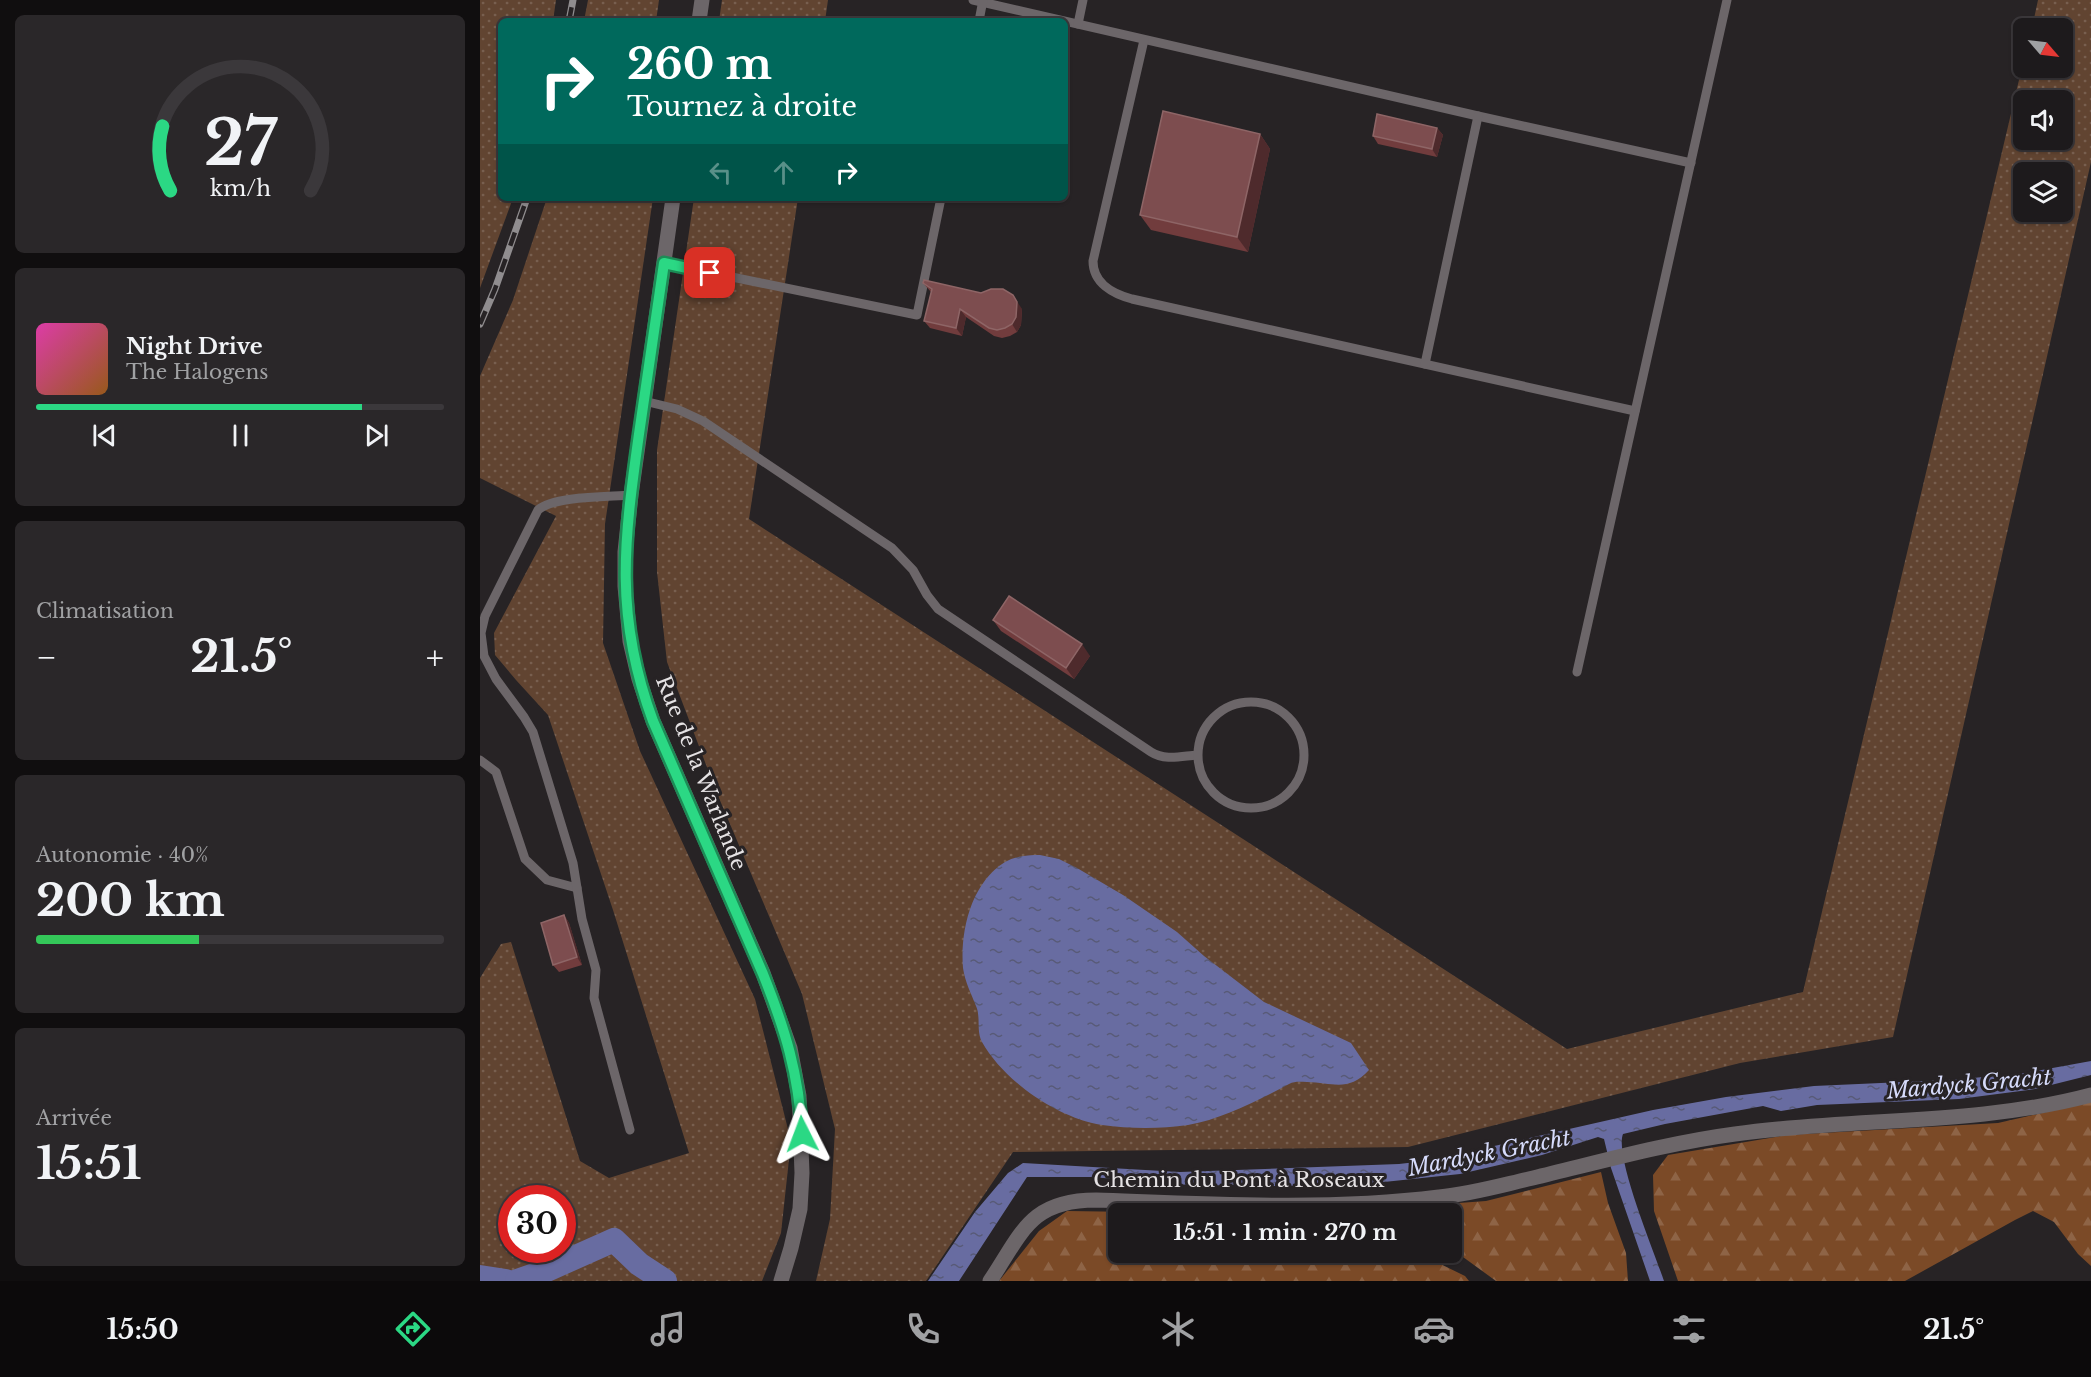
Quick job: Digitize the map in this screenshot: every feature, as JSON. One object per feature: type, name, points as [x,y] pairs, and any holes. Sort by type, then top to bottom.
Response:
[{"type":"street","points":[[699,18],[702,0]]},
{"type":"street","name":"Rue de la Warlande","points":[[674,201],[626,534],[625,586],[630,641],[639,679],[668,757],[769,989],[790,1048],[797,1079],[802,1134],[800,1209],[781,1281]]},
{"type":"street","name":"Chemin du Pont à Roseaux","points":[[990,1281],[1031,1221],[1048,1209],[1068,1201],[1295,1204],[1400,1201],[1440,1197],[1493,1188],[1630,1154],[1732,1134],[1777,1128],[2003,1113],[2091,1095]]},
{"type":"lane","points":[[1078,24],[1083,0]]},
{"type":"lane","points":[[1577,672],[1727,0]]},
{"type":"lane","points":[[979,18],[979,1],[1052,18]]},
{"type":"lane","points":[[1068,22],[1691,163]]},
{"type":"lane","points":[[1144,40],[1093,261],[1093,268],[1102,282],[1119,296],[1635,411]]},
{"type":"lane","points":[[1425,364],[1478,116]]},
{"type":"lane","points":[[664,263],[917,315],[940,201]]},
{"type":"lane","points":[[644,401],[677,409],[697,418],[892,548],[913,570],[938,609],[1151,752],[1171,758],[1197,755]]},
{"type":"lane","points":[[630,1130],[594,998],[596,970],[582,919],[573,863],[536,739],[524,717],[492,673],[484,656],[481,642],[485,616],[538,510],[555,501],[631,495]]},
{"type":"lane","points":[[1256,702],[1273,707],[1287,717],[1301,739],[1304,756],[1301,774],[1292,789],[1271,805],[1254,809],[1237,807],[1214,794],[1203,780],[1197,755],[1200,737],[1215,716],[1238,703],[1256,702]]},
{"type":"lane","points":[[480,760],[496,772],[525,859],[547,880],[577,888]]},
{"type":"shaded area","points":[[480,0],[556,0],[553,18],[498,18],[498,201],[512,201],[480,288]]},
{"type":"shaded area","points":[[588,0],[659,0],[656,18],[585,18]]},
{"type":"shaded area","points":[[722,0],[828,0],[825,18],[719,18]]},
{"type":"shaded area","points":[[2038,0],[2091,0],[2091,162],[1893,1037],[1740,1063],[1408,1147],[1013,1152],[926,1281],[816,1281],[830,1219],[835,1129],[802,994],[716,791],[667,662],[657,572],[657,450],[694,201],[798,201],[749,519],[1567,1049],[1803,992],[2013,105],[2013,150],[2073,150],[2073,90],[2017,90],[2019,78],[2073,78],[2073,18],[2034,18]]},
{"type":"shaded area","points":[[546,201],[653,201],[605,524],[603,643],[640,751],[755,999],[791,1141],[781,1233],[762,1281],[480,1281],[480,978],[501,944],[511,942],[580,1161],[609,1178],[689,1153],[613,910],[548,715],[495,655],[494,633],[556,516],[480,478],[480,376],[513,300]]},
{"type":"green space","points":[[2091,1102],[2091,1266],[2078,1254],[2054,1222],[2033,1211],[1905,1281],[1678,1281],[1654,1211],[1653,1175],[1668,1155],[1787,1135],[1998,1123]]},
{"type":"green space","points":[[1601,1172],[1608,1203],[1626,1253],[1628,1281],[1496,1281],[1462,1256],[1462,1203],[1459,1203],[1486,1201]]},
{"type":"green space","points":[[1067,1211],[1108,1212],[1108,1263],[1438,1263],[1465,1276],[1469,1281],[999,1281],[1039,1231]]},
{"type":"water","points":[[1040,855],[1059,859],[1123,895],[1177,932],[1264,1002],[1351,1043],[1369,1070],[1362,1077],[1348,1084],[1293,1082],[1214,1118],[1188,1125],[1167,1127],[1102,1125],[1067,1115],[1033,1096],[1004,1070],[982,1042],[977,1010],[964,973],[963,954],[970,909],[984,882],[993,871],[1009,860],[1022,856]]},
{"type":"water","points":[[2091,1061],[2091,1075],[2035,1089],[1959,1099],[1817,1105],[1781,1111],[1763,1106],[1623,1134],[1624,1162],[1664,1281],[1650,1281],[1611,1168],[1604,1139],[1598,1137],[1542,1155],[1460,1174],[1346,1186],[1247,1184],[1202,1186],[1091,1177],[1027,1177],[959,1281],[928,1281],[975,1212],[1008,1173],[1023,1163],[1180,1172],[1399,1164],[1433,1160],[1653,1110],[1726,1097],[1814,1086],[1948,1080],[2019,1074]]},
{"type":"building","points":[[1163,111],[1260,134],[1237,237],[1140,215]]},
{"type":"building","points":[[1377,114],[1437,128],[1432,149],[1373,136]]},
{"type":"building","points":[[924,280],[981,293],[991,289],[1003,289],[1013,295],[1017,302],[1016,317],[1012,324],[997,330],[989,328],[960,309],[956,328],[924,321],[932,289],[923,283]]},
{"type":"building","points":[[1009,596],[1082,644],[1066,668],[993,620]]},
{"type":"building","points":[[564,915],[577,957],[553,965],[541,923]]},
{"type":"waterway","name":"Mardyck Gracht","points":[[517,1281],[614,1240],[639,1264],[665,1281]]},
{"type":"waterway","name":"Mardyck Gracht","points":[[480,1277],[506,1281]]},
{"type":"railway","points":[[570,18],[573,0]]},
{"type":"railway","points":[[480,324],[495,289],[526,201]]},
{"type":"route","points":[[710,273],[664,263],[626,534],[625,586],[630,641],[639,679],[653,721],[779,1014],[797,1079],[802,1134]]}]
